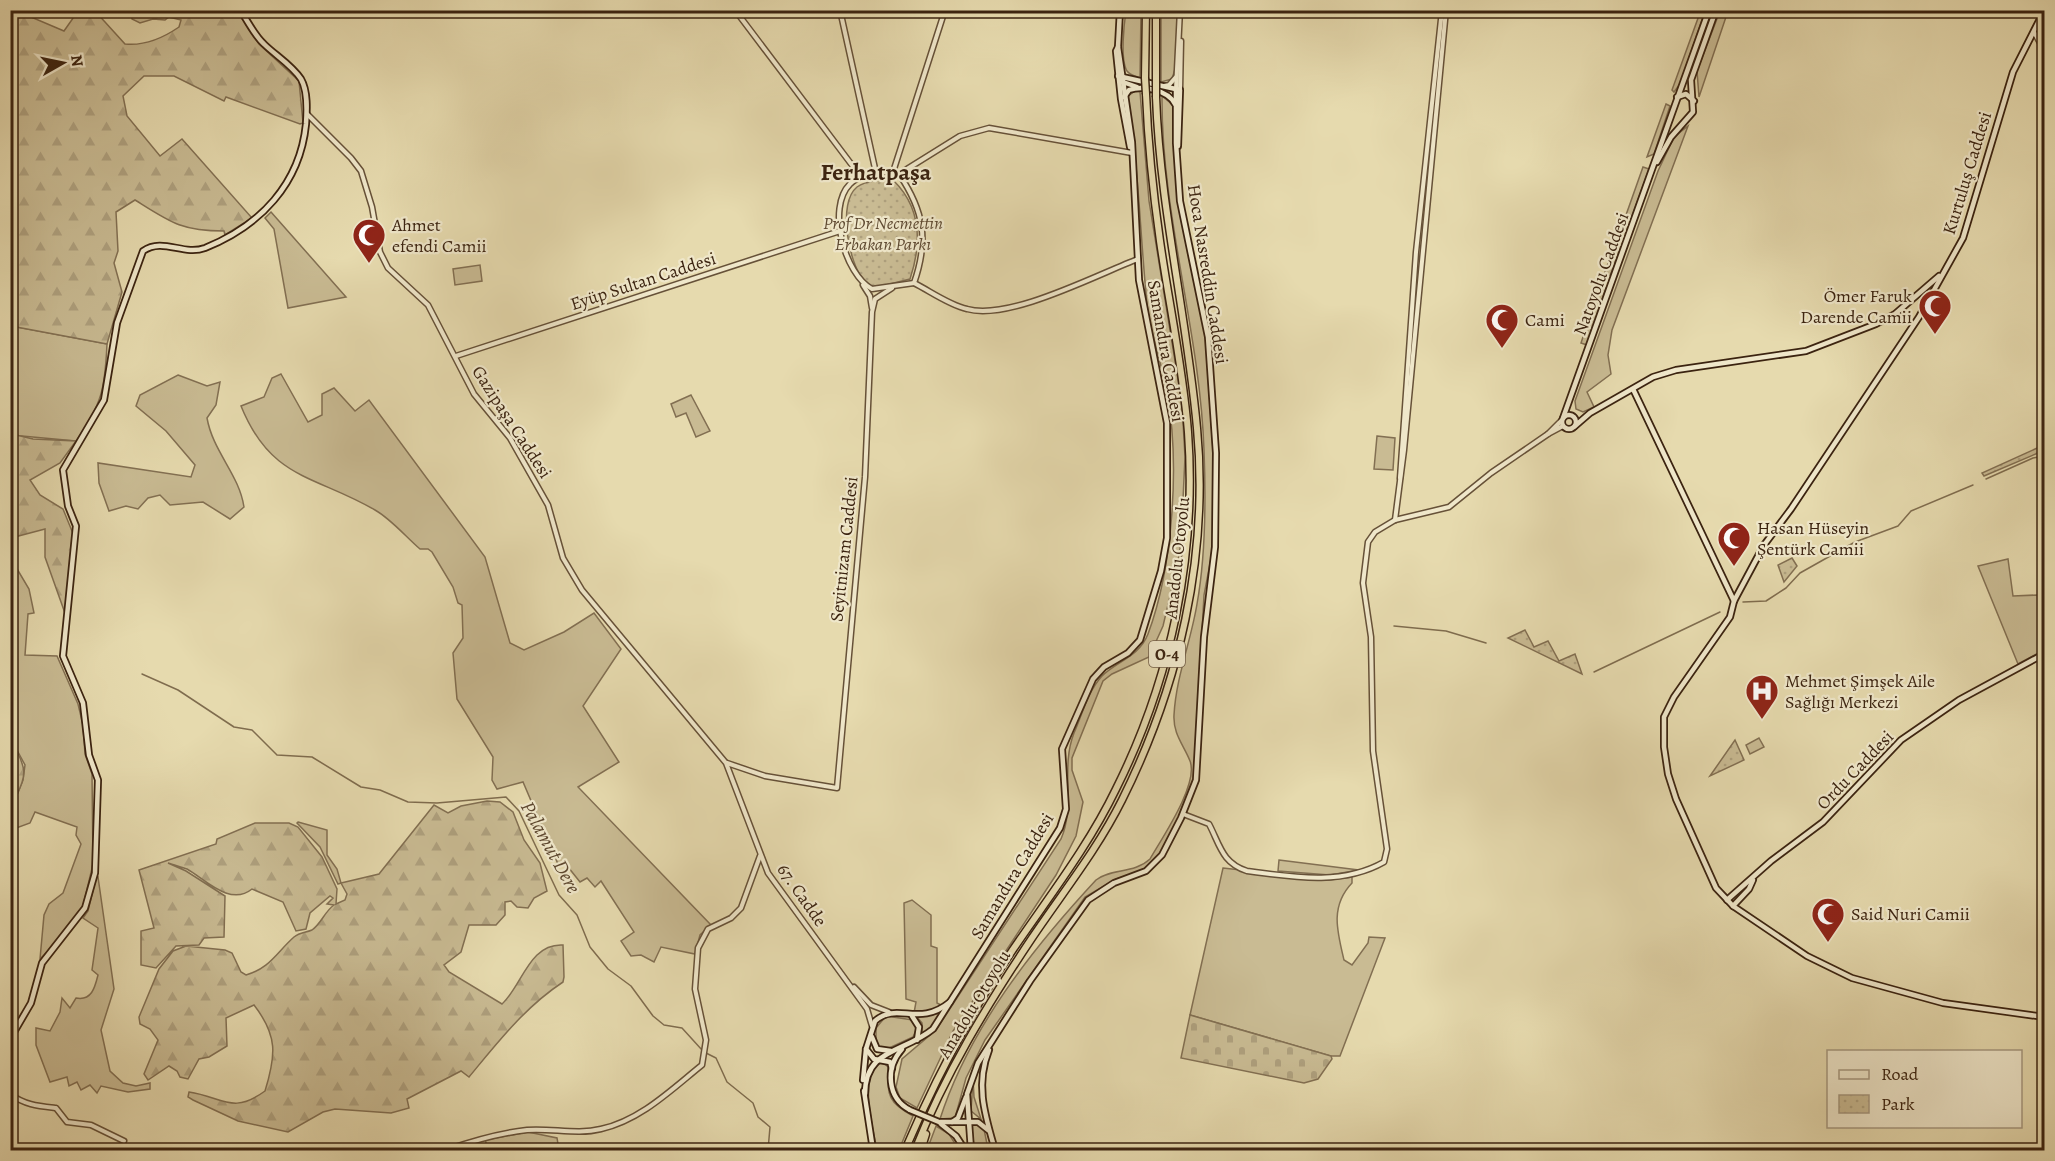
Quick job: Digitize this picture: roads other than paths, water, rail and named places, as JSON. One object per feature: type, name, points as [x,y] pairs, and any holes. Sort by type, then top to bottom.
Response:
[{"type":"highway","name":"Anadolu Otoyolu","points":[[905,1150],[939,1072],[969,1018],[1090,836],[1116,791],[1150,710],[1176,620],[1188,525],[1188,440],[1177,346],[1154,195],[1145,78],[1146,10]]},
{"type":"highway","name":"Anadolu Otoyolu","points":[[915,1150],[933,1108],[984,1013],[1034,934],[1073,882],[1121,801],[1159,715],[1183,635],[1194,569],[1200,474],[1193,389],[1160,166],[1156,97],[1156,10]]},
{"type":"highway","points":[[921,1150],[933,1108]]},
{"type":"main road","points":[[10,1039],[31,1003],[42,963],[85,908],[95,873],[98,780],[89,755],[83,703],[63,656],[76,526],[68,506],[63,470],[104,400],[117,323],[143,251],[160,244],[185,251],[203,248],[255,220],[280,195],[296,165],[304,140],[307,114],[304,86],[300,77],[262,42],[240,10]]},
{"type":"main road","name":"Samandıra Caddesi","points":[[865,1094],[866,1073],[880,1059],[933,1029],[1060,828],[1066,809],[1062,749],[1093,679],[1104,667],[1128,653],[1140,640],[1161,571],[1167,538],[1167,423],[1143,311],[1132,153],[1120,78],[1121,64],[1118,47],[1120,10]]},
{"type":"main road","name":"Natoyolu Caddesi","points":[[1563,419],[1709,10]]},
{"type":"main road","name":"Natoyolu Caddesi","points":[[1655,164],[1663,156],[1676,131],[1693,112],[1692,80],[1716,10]]},
{"type":"main road","name":"Kurtuluş Caddesi","points":[[2044,11],[2013,72],[1982,171],[1969,226],[1925,306],[1791,509],[1764,544],[1734,601],[1725,624],[1674,697],[1664,717],[1664,747],[1668,774],[1676,800],[1716,888],[1733,906],[1807,956],[1852,978],[1964,1007],[2044,1017]]},
{"type":"main road","points":[[1118,47],[1120,78],[1132,153]]},
{"type":"main road","points":[[1121,64],[1130,78]]},
{"type":"main road","points":[[1120,78],[1164,86],[1178,93]]},
{"type":"main road","points":[[1120,78],[1140,88],[1178,93]]},
{"type":"main road","points":[[1124,97],[1129,90],[1140,88]]},
{"type":"main road","points":[[1166,93],[1176,106]]},
{"type":"main road","points":[[1178,93],[1176,106],[1178,146]]},
{"type":"main road","points":[[1178,93],[1178,146]]},
{"type":"main road","points":[[1677,97],[1686,94],[1694,101]]},
{"type":"main road","points":[[1671,113],[1675,121],[1686,122]]},
{"type":"main road","name":"Hoca Nasreddin Caddesi","points":[[991,1044],[1030,981],[1088,900],[1103,888],[1146,872],[1155,864],[1169,844],[1196,780],[1204,637],[1215,547],[1217,498],[1208,337],[1200,288],[1183,221],[1178,146]]},
{"type":"main road","points":[[1590,413],[1563,419],[1563,426],[1569,429],[1575,426],[1590,413],[1653,377],[1676,370],[1806,351],[1876,324],[1895,314],[1918,297],[1941,275]]},
{"type":"main road","points":[[1918,297],[1924,297],[1925,306]]},
{"type":"main road","points":[[1633,389],[1734,601]]},
{"type":"main road","points":[[1572,393],[1572,416],[1575,426]]},
{"type":"main road","name":"Ordu Caddesi","points":[[1754,878],[1771,861],[1823,822],[1901,740],[1959,700],[2044,654]]},
{"type":"main road","points":[[1727,900],[1754,878]]},
{"type":"main road","points":[[1733,906],[1749,889],[1754,878]]},
{"type":"main road","points":[[873,1150],[863,1072],[866,1049],[875,1021],[889,1012],[910,1015],[929,1014],[954,998]]},
{"type":"main road","points":[[910,1015],[915,1018],[920,1027],[917,1040]]},
{"type":"main road","points":[[871,1032],[877,1049],[896,1050]]},
{"type":"main road","points":[[948,1124],[958,1118],[974,1069],[991,1044]]},
{"type":"main road","points":[[991,1044],[980,1082],[995,1150]]},
{"type":"main road","points":[[892,1068],[899,1052],[906,1045]]},
{"type":"main road","points":[[866,1049],[873,1058],[890,1062],[893,1094],[902,1105],[939,1122],[981,1123],[990,1132]]},
{"type":"main road","points":[[967,1094],[971,1150]]},
{"type":"main road","points":[[939,1122],[956,1136],[965,1150]]},
{"type":"main road","points":[[978,1150],[987,1150]]},
{"type":"street","points":[[735,10],[861,177]]},
{"type":"street","points":[[840,10],[876,173]]},
{"type":"street","points":[[893,172],[945,10]]},
{"type":"street","points":[[1178,93],[1179,10]]},
{"type":"street","points":[[1395,520],[1416,252],[1444,10]]},
{"type":"street","points":[[1178,93],[1179,22]]},
{"type":"street","points":[[2034,32],[2044,50]]},
{"type":"street","points":[[1164,86],[1169,85],[1177,76]]},
{"type":"street","name":"Gazipaşa Caddesi","points":[[307,114],[361,171],[372,207],[380,252],[388,268],[428,305],[474,394],[510,438],[548,505],[563,558],[582,590],[726,763]]},
{"type":"street","points":[[899,174],[960,136],[989,128],[1132,153]]},
{"type":"street","points":[[872,312],[870,296],[854,274],[840,231],[840,210],[846,190],[849,184],[861,177],[876,173],[899,174],[917,205],[923,250],[914,283]]},
{"type":"street","name":"Eyüp Sultan Caddesi","points":[[456,356],[840,231]]},
{"type":"street","points":[[862,283],[872,289],[892,288],[914,283],[966,309],[981,311],[1013,309],[1138,259]]},
{"type":"street","points":[[872,312],[875,299],[892,288]]},
{"type":"street","name":"Seyitnizam Caddesi","points":[[726,763],[765,776],[837,788],[866,477],[872,312]]},
{"type":"street","points":[[1548,434],[1563,419]]},
{"type":"street","points":[[1183,814],[1209,825],[1220,853],[1236,868],[1247,871],[1335,879],[1371,870],[1385,861],[1387,849],[1373,751],[1371,637],[1363,572],[1368,542],[1375,532],[1395,520],[1449,507],[1491,473],[1563,426]]},
{"type":"street","name":"67. Cadde","points":[[726,763],[760,855],[780,892],[840,970],[870,1014],[871,1032]]},
{"type":"street","points":[[446,1150],[481,1138],[528,1130],[586,1131],[613,1126],[668,1093],[702,1065],[706,1052],[695,989],[698,948],[708,929],[731,918],[741,908],[760,855]]},
{"type":"street","name":"67. Cadde","points":[[840,970],[871,1005],[889,1012]]},
{"type":"street","points":[[10,1094],[34,1106],[56,1108],[67,1122],[91,1125],[124,1141]]},
{"type":"waterway","points":[[1986,479],[2033,458],[2044,456]]},
{"type":"waterway","points":[[1743,602],[1766,601],[1786,588],[1800,573],[1855,542],[1898,526],[1911,511],[1973,485]]},
{"type":"waterway","points":[[1594,672],[1720,612]]},
{"type":"waterway","points":[[1394,626],[1446,631],[1486,643]]},
{"type":"waterway","name":"Palamut Dere","points":[[142,674],[178,690],[234,727],[252,730],[277,755],[312,757],[361,787],[380,790],[408,802],[437,803],[506,797],[519,811],[559,895],[577,915],[590,947],[608,969],[631,986],[653,1016],[664,1025],[682,1028],[702,1050]]},
{"type":"waterway","name":"Palamut Dere","points":[[706,1053],[716,1058],[727,1082],[753,1103],[758,1117],[770,1127],[768,1150]]},
{"type":"place","name":"Ahmet efendi Camii","points":[[369,264]]},
{"type":"place","name":"Ömer Faruk Darende Camii","points":[[1935,335]]},
{"type":"place","name":"Cami","points":[[1502,349]]},
{"type":"place","name":"Hasan Hüseyin Şentürk Camii","points":[[1734,567]]},
{"type":"place","name":"Mehmet Şimşek Aile Sağlığı Merkezi","points":[[1762,720]]},
{"type":"place","name":"Said Nuri Camii","points":[[1828,943]]},
{"type":"district","name":"Ferhatpaşa","points":[[876,172]]},
{"type":"park label","name":"Prof Dr Necmettin Erbakan Parkı","points":[[883,233]]}]
